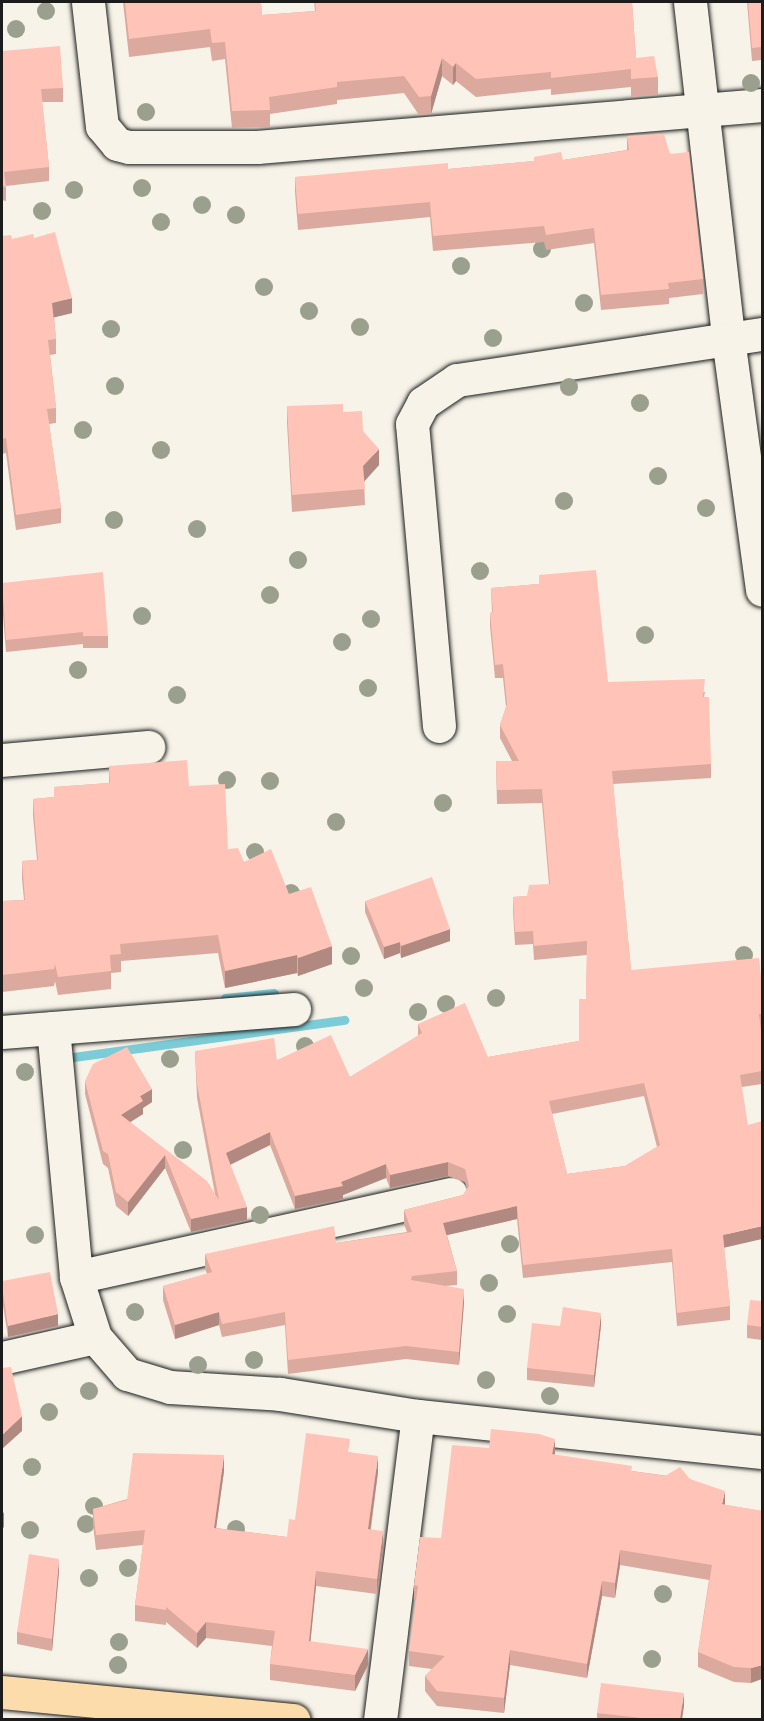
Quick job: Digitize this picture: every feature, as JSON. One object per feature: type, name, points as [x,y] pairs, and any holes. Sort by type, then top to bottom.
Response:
[{"type":"main road","points":[[2,1692],[294,1719]]},
{"type":"street","points":[[88,2],[102,126],[117,144],[129,147],[257,147],[762,105]]},
{"type":"street","points":[[690,2],[728,338],[762,581]]},
{"type":"street","points":[[439,726],[412,424],[423,403],[457,380],[762,334]]},
{"type":"street","points":[[2,760],[148,747]]},
{"type":"street","points":[[2,1032],[294,1009]]},
{"type":"street","points":[[53,1028],[76,1277],[95,1337],[128,1374],[170,1387],[280,1394],[418,1416],[762,1452]]},
{"type":"street","points":[[76,1277],[450,1194]]},
{"type":"street","points":[[2,1358],[95,1337]]},
{"type":"street","points":[[381,1719],[418,1416]]},
{"type":"building","points":[[125,2],[261,2],[262,15],[316,11],[315,2],[632,2],[636,58],[654,56],[658,77],[631,79],[631,69],[551,78],[551,72],[476,79],[456,63],[453,67],[442,58],[431,96],[419,97],[404,76],[337,82],[337,87],[269,97],[270,110],[232,111],[225,42],[212,43],[210,29],[129,39]]},
{"type":"building","points":[[748,2],[762,2],[762,47],[752,48]]},
{"type":"building","points":[[60,46],[63,88],[41,89],[49,167],[4,172],[6,187],[2,186],[2,51]]},
{"type":"building","points":[[664,134],[670,154],[689,152],[703,279],[668,283],[669,289],[601,295],[594,228],[546,235],[544,226],[433,236],[430,202],[298,214],[295,177],[448,163],[448,169],[534,161],[534,157],[561,152],[563,160],[629,150],[627,136]]},
{"type":"building","points":[[55,232],[72,298],[52,303],[56,339],[48,340],[56,408],[47,409],[61,508],[16,515],[6,438],[2,439],[2,236],[11,235],[12,239],[33,234],[34,238]]},
{"type":"building","points":[[343,404],[343,412],[362,411],[363,431],[379,449],[363,466],[365,489],[292,495],[287,406]]},
{"type":"building","points":[[596,570],[608,682],[705,679],[703,697],[709,697],[711,764],[612,771],[631,970],[759,958],[762,986],[762,1014],[759,1014],[762,1071],[740,1075],[748,1125],[762,1121],[762,1226],[723,1235],[730,1306],[677,1313],[672,1249],[523,1265],[517,1206],[443,1223],[457,1271],[412,1276],[411,1280],[464,1289],[459,1352],[406,1346],[288,1360],[285,1312],[222,1324],[219,1312],[175,1325],[163,1286],[212,1272],[205,1254],[334,1226],[336,1243],[412,1232],[404,1210],[463,1195],[469,1186],[465,1169],[448,1162],[390,1175],[386,1164],[341,1182],[343,1186],[295,1196],[270,1132],[226,1153],[247,1207],[191,1219],[165,1155],[128,1202],[116,1192],[108,1154],[103,1151],[85,1081],[93,1064],[127,1047],[152,1089],[140,1096],[143,1101],[121,1115],[207,1181],[219,1200],[197,1084],[195,1051],[274,1038],[277,1060],[331,1035],[350,1077],[422,1033],[418,1024],[465,1003],[488,1057],[579,1041],[579,999],[586,999],[587,941],[534,946],[533,931],[515,932],[513,897],[527,896],[529,885],[550,884],[542,789],[497,790],[496,761],[519,761],[500,725],[507,704],[503,664],[495,665],[490,613],[493,612],[491,588],[539,584],[539,575]],"holes":[[[644,1083],[660,1145],[625,1166],[567,1174],[549,1101]]]},
{"type":"building","points":[[103,572],[108,636],[83,636],[83,632],[6,640],[2,583]]},
{"type":"building","points":[[187,760],[189,786],[225,784],[228,849],[238,848],[244,862],[271,849],[289,894],[311,887],[332,946],[298,958],[297,955],[225,971],[218,935],[120,944],[121,954],[110,955],[111,971],[58,977],[55,964],[54,969],[2,975],[2,901],[25,900],[22,861],[38,860],[33,799],[54,797],[54,787],[110,783],[109,766]]},
{"type":"building","points":[[432,877],[450,929],[401,946],[400,942],[384,947],[365,901]]},
{"type":"building","points":[[50,1272],[58,1314],[8,1326],[2,1281]]},
{"type":"building","points":[[750,1300],[762,1301],[762,1327],[747,1325]]},
{"type":"building","points":[[563,1307],[601,1313],[594,1375],[527,1368],[532,1323],[560,1326]]},
{"type":"building","points":[[11,1367],[22,1416],[2,1435],[2,1368]]},
{"type":"building","points":[[491,1429],[539,1434],[555,1439],[552,1454],[632,1466],[631,1471],[665,1476],[680,1467],[690,1479],[725,1491],[722,1504],[762,1511],[762,1665],[751,1668],[734,1667],[698,1652],[712,1565],[620,1550],[615,1583],[602,1581],[587,1664],[510,1650],[504,1698],[437,1691],[425,1676],[445,1656],[409,1651],[418,1586],[414,1585],[420,1537],[441,1538],[452,1445],[489,1448]]},
{"type":"building","points":[[306,1433],[350,1439],[348,1452],[378,1456],[368,1529],[383,1531],[377,1579],[316,1571],[309,1641],[368,1649],[355,1675],[270,1664],[275,1631],[206,1622],[197,1633],[166,1607],[166,1610],[135,1605],[145,1530],[96,1535],[93,1509],[127,1500],[133,1453],[224,1455],[214,1528],[287,1537],[289,1519],[295,1520]]},
{"type":"building","points":[[29,1554],[59,1559],[52,1639],[17,1632]]},
{"type":"building","points":[[601,1683],[684,1693],[680,1719],[651,1719],[597,1713]]},
{"type":"waterway","points":[[225,998],[274,993]]},
{"type":"waterway","points":[[66,1058],[344,1020]]}]
